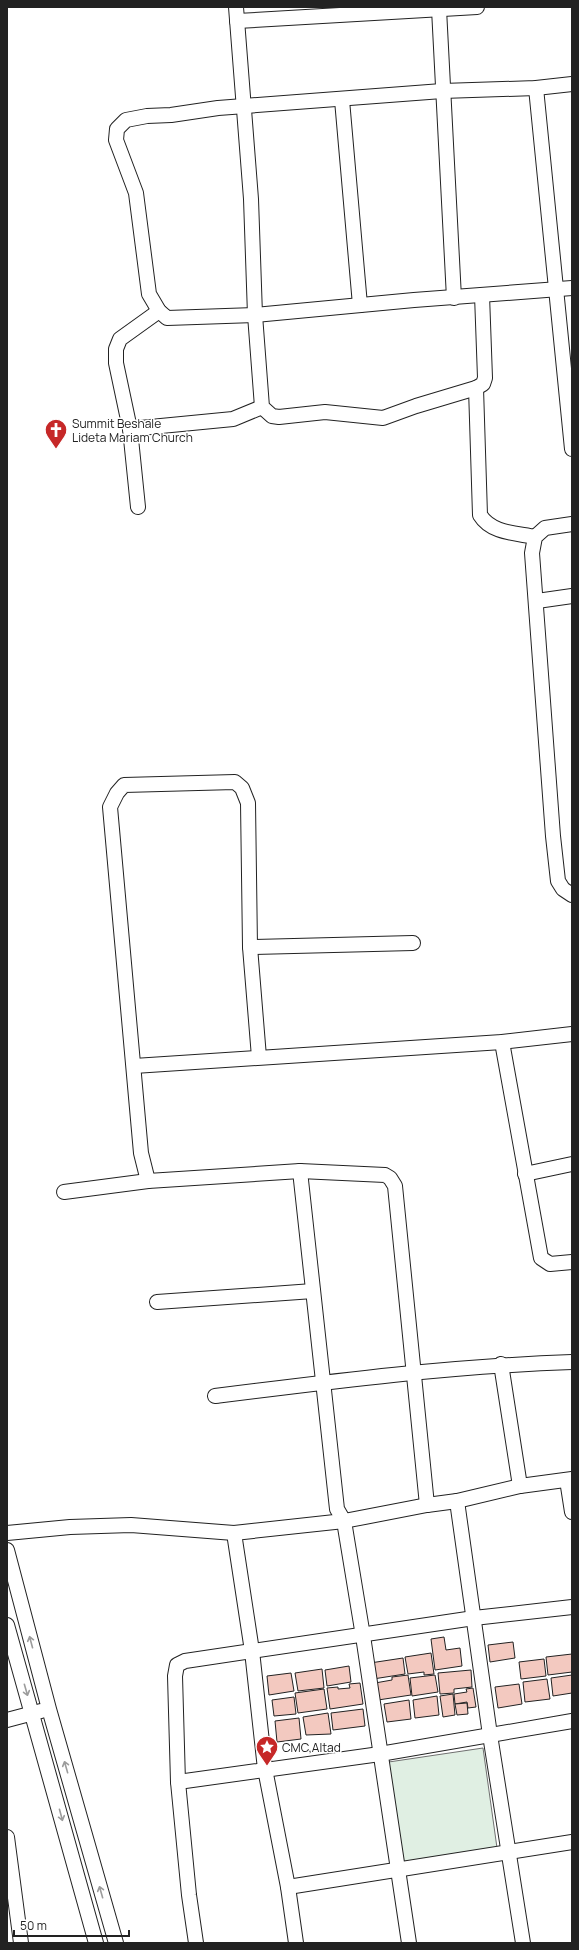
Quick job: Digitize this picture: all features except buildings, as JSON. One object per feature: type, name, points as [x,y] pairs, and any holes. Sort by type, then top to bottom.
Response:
[{"type":"street","points":[[477,7],[439,10],[236,14],[251,199],[255,315],[262,407],[267,413],[279,417],[325,412],[383,418],[416,406],[476,388],[483,384],[485,378],[482,296]]},
{"type":"street","points":[[439,10],[442,91],[454,298]]},
{"type":"street","points":[[572,84],[536,88],[442,91],[342,100],[218,108],[171,115],[147,116],[126,120],[117,129],[116,140],[136,193],[149,294],[159,311],[167,318],[255,315],[572,288]]},
{"type":"street","points":[[536,88],[572,449]]},
{"type":"street","points":[[342,100],[360,305]]},
{"type":"street","points":[[138,507],[130,429],[116,363],[116,349],[120,339],[159,311]]},
{"type":"street","points":[[476,388],[480,515],[485,523],[495,529],[535,537]]},
{"type":"street","points":[[130,429],[233,419],[262,407]]},
{"type":"street","points":[[572,524],[545,528],[535,537],[532,553],[537,601],[552,828],[557,873],[558,881],[563,889],[572,895]]},
{"type":"street","points":[[537,601],[572,596]]},
{"type":"street","points":[[148,1181],[142,1153],[110,807],[117,793],[124,785],[235,782],[242,788],[248,803],[250,947],[259,1057]]},
{"type":"street","points":[[250,947],[413,943]]},
{"type":"street","points":[[134,1066],[502,1042],[572,1034]]},
{"type":"street","points":[[502,1042],[541,1258],[550,1264],[572,1262]]},
{"type":"street","points":[[525,1174],[572,1164]]},
{"type":"street","points":[[300,1171],[337,1509],[344,1521],[363,1636],[408,1943]]},
{"type":"street","points":[[64,1192],[148,1181],[300,1171],[385,1175],[390,1178],[395,1186],[427,1505]]},
{"type":"street","points":[[157,1302],[313,1291]]},
{"type":"street","points":[[215,1396],[414,1372],[501,1364],[572,1362]]},
{"type":"street","points":[[501,1364],[520,1486]]},
{"type":"street","points":[[7,1533],[49,1529],[132,1526],[234,1533],[344,1521],[427,1505],[457,1501],[520,1486],[569,1480],[572,1512]]},
{"type":"street","points":[[457,1501],[490,1735],[523,1943]]},
{"type":"street","points":[[234,1533],[252,1651],[265,1769],[288,1887],[296,1943]]},
{"type":"street","points":[[7,1550],[49,1709],[116,1943]]},
{"type":"street","points":[[196,1943],[189,1895],[178,1782],[175,1676],[177,1665],[185,1661],[363,1636],[474,1618],[572,1607]]},
{"type":"street","points":[[7,1625],[33,1713],[96,1943]]},
{"type":"street","points":[[7,1720],[49,1709]]},
{"type":"street","points":[[178,1782],[380,1754],[572,1721]]},
{"type":"street","points":[[7,1837],[11,1894],[21,1943]]},
{"type":"street","points":[[288,1887],[572,1842]]},
{"type":"green space","points":[[483,1748],[498,1855],[398,1868],[382,1763]]},
{"type":"place","name":"Summit Beshale Lideta Mariam Church","points":[[56,450]]},
{"type":"place","name":"CMC,Altad","points":[[267,1766]]}]
